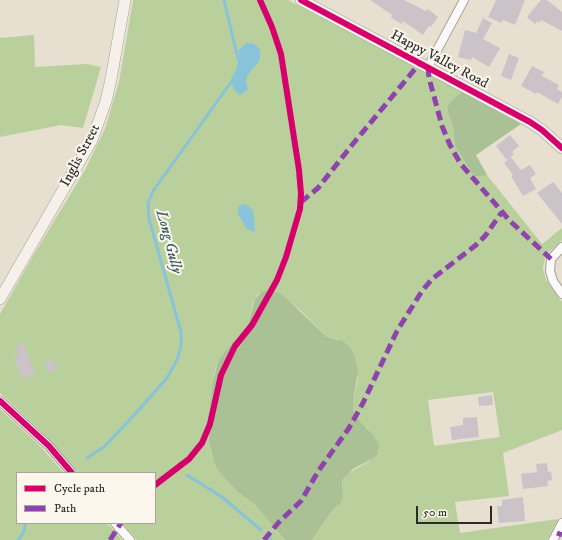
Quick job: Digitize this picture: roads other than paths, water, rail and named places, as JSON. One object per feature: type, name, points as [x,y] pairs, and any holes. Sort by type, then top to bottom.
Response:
[{"type":"main road","name":"Inglis Street","points":[[0,298],[92,140],[106,100],[116,59],[125,0]]},
{"type":"main road","name":"Happy Valley Road","points":[[301,0],[530,122],[542,130],[562,148]]},
{"type":"street","points":[[428,67],[464,0]]},
{"type":"street","points":[[562,247],[555,254],[550,263],[550,271],[553,281],[562,294]]},
{"type":"street","points":[[0,401],[49,446],[71,472]]},
{"type":"street","points":[[553,540],[562,523]]},
{"type":"street","points":[[116,524],[130,540]]},
{"type":"water","points":[[246,43],[252,43],[258,47],[260,50],[260,59],[247,77],[246,81],[248,90],[240,95],[234,90],[231,79],[237,68],[239,50]]},
{"type":"water","points":[[243,204],[249,206],[253,211],[254,232],[247,229],[238,214],[238,207]]},
{"type":"waterway","name":"Long Gully","points":[[224,0],[238,59]]},
{"type":"waterway","name":"Long Gully","points":[[87,458],[104,447],[137,412],[167,378],[177,360],[181,346],[181,332],[149,219],[148,203],[153,191],[234,78]]},
{"type":"waterway","points":[[187,475],[222,497],[261,530]]},
{"type":"waterway","name":"Long Gully","points":[[18,540],[22,535],[25,524]]}]
